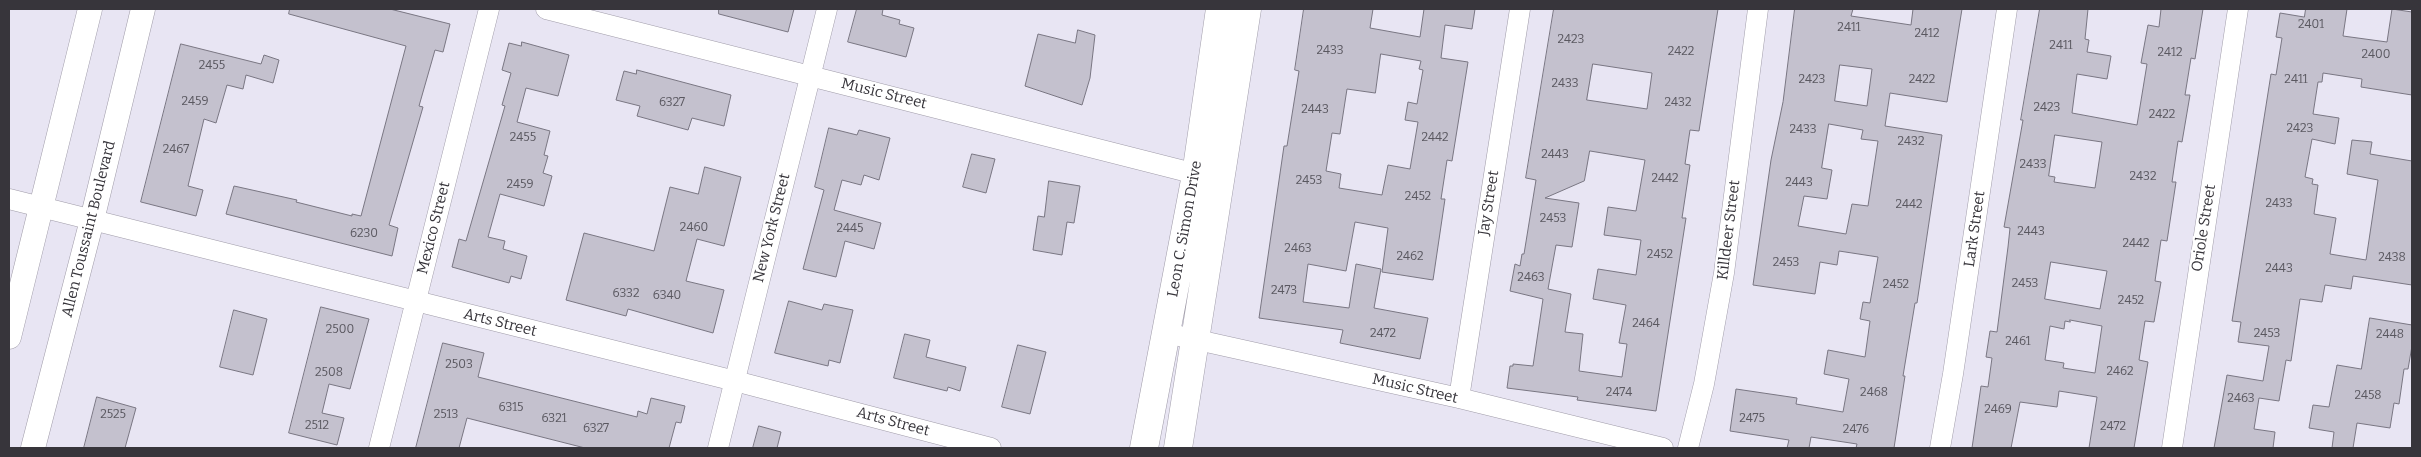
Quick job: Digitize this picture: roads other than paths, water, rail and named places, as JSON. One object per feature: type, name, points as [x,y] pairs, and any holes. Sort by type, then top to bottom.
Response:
[{"type":"main road","name":"Leon C. Simon Drive","points":[[1144,448],[1196,175],[1220,9]]},
{"type":"main road","name":"Leon C. Simon Drive","points":[[1178,448],[1222,179],[1247,9]]},
{"type":"street","points":[[9,336],[90,9]]},
{"type":"street","name":"Allen Toussaint Boulevard","points":[[33,448],[92,220],[143,9]]},
{"type":"street","name":"Mexico Street","points":[[379,448],[490,9]]},
{"type":"street","name":"Music Street","points":[[546,9],[1196,175],[1222,179]]},
{"type":"street","name":"New York Street","points":[[718,448],[827,9]]},
{"type":"street","name":"Jay Street","points":[[1459,398],[1520,9]]},
{"type":"street","name":"Killdeer Street","points":[[1688,448],[1704,384],[1724,273],[1758,9]]},
{"type":"street","name":"Lark Street","points":[[1940,448],[1953,374],[2007,9]]},
{"type":"street","name":"Oriole Street","points":[[2172,448],[2238,9]]},
{"type":"street","name":"Arts Street","points":[[9,199],[735,381],[991,448]]},
{"type":"street","name":"Music Street","points":[[1166,333],[1459,398],[1663,448]]}]
